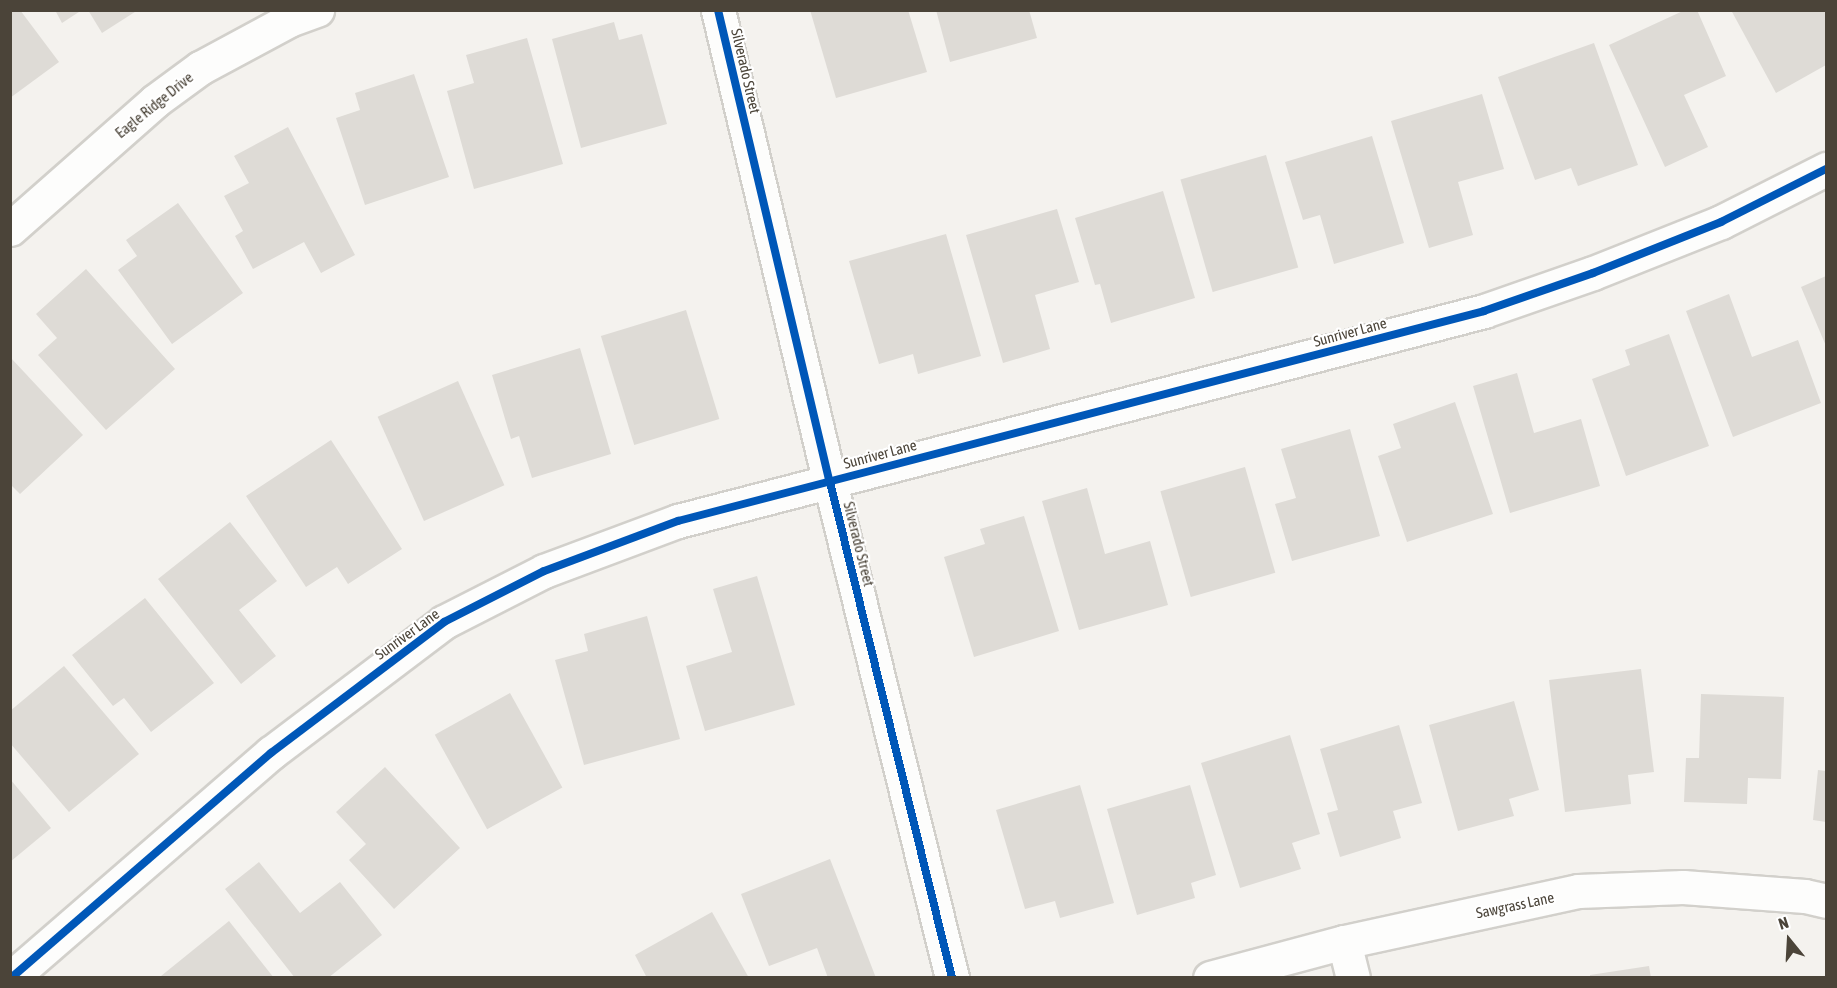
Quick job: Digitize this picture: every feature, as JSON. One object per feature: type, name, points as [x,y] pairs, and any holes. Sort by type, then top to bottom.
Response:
[{"type":"street","name":"Eagle Ridge Drive","points":[[10,230],[154,101],[200,68],[289,20],[317,10]]},
{"type":"street","name":"Silverado Street","points":[[718,10],[830,482],[952,978]]},
{"type":"street","name":"Sunriver Lane","points":[[11,978],[271,753],[444,622],[544,571],[678,521],[1484,311],[1593,273],[1721,222],[1827,170]]},
{"type":"street","name":"Sawgrass Lane","points":[[1210,978],[1344,942],[1578,891],[1683,887],[1805,896],[1827,901]]},
{"type":"street","points":[[1344,942],[1353,978]]},
{"type":"building","points":[[10,10],[20,10],[59,62],[10,98]]},
{"type":"building","points":[[55,10],[82,10],[62,23]]},
{"type":"building","points":[[88,10],[138,10],[102,33]]},
{"type":"building","points":[[810,10],[908,10],[927,72],[836,98]]},
{"type":"building","points":[[936,10],[1029,10],[1037,38],[950,62]]},
{"type":"building","points":[[1685,10],[1697,10],[1726,76],[1684,95],[1708,147],[1665,167],[1609,45]]},
{"type":"building","points":[[1731,10],[1826,10],[1826,65],[1776,93]]},
{"type":"building","points":[[614,22],[619,40],[642,34],[667,124],[581,148],[552,39]]},
{"type":"building","points":[[527,38],[563,164],[474,189],[447,91],[474,83],[466,55]]},
{"type":"building","points":[[1594,43],[1638,165],[1578,186],[1571,168],[1535,180],[1498,77]]},
{"type":"building","points":[[414,74],[449,177],[365,205],[336,118],[360,110],[355,93]]},
{"type":"building","points":[[1482,94],[1504,169],[1458,182],[1473,235],[1429,248],[1391,121]]},
{"type":"building","points":[[288,127],[355,255],[321,273],[304,242],[253,269],[235,236],[243,231],[224,196],[249,183],[234,156]]},
{"type":"building","points":[[1372,136],[1404,243],[1334,264],[1320,215],[1303,220],[1285,162]]},
{"type":"building","points":[[1266,155],[1298,267],[1213,292],[1180,180]]},
{"type":"building","points":[[1163,191],[1195,298],[1111,323],[1100,284],[1095,285],[1075,218]]},
{"type":"building","points":[[178,203],[243,293],[172,344],[118,270],[137,256],[126,240]]},
{"type":"building","points":[[1057,209],[1079,282],[1035,295],[1050,349],[1003,363],[966,235]]},
{"type":"building","points":[[946,234],[981,356],[918,374],[913,354],[879,364],[849,261]]},
{"type":"building","points":[[86,269],[175,369],[106,430],[38,355],[57,338],[36,314]]},
{"type":"building","points":[[1826,276],[1826,346],[1801,287]]},
{"type":"building","points":[[1729,294],[1752,357],[1798,340],[1821,403],[1733,437],[1686,311]]},
{"type":"building","points":[[686,310],[719,419],[634,445],[601,336]]},
{"type":"building","points":[[1669,334],[1709,446],[1626,476],[1592,379],[1630,365],[1625,350]]},
{"type":"building","points":[[580,348],[611,454],[532,478],[519,436],[511,439],[492,375]]},
{"type":"building","points":[[10,357],[83,435],[20,494],[10,484]]},
{"type":"building","points":[[1517,373],[1534,433],[1581,419],[1600,486],[1510,513],[1473,386]]},
{"type":"building","points":[[458,381],[504,485],[424,521],[378,417]]},
{"type":"building","points":[[1455,402],[1493,514],[1407,542],[1378,456],[1401,448],[1393,424]]},
{"type":"building","points":[[1350,429],[1380,536],[1292,561],[1275,504],[1296,498],[1281,449]]},
{"type":"building","points":[[331,440],[402,549],[348,584],[337,567],[306,587],[246,496]]},
{"type":"building","points":[[1245,467],[1275,573],[1191,597],[1160,491]]},
{"type":"building","points":[[1087,488],[1105,554],[1150,541],[1168,605],[1079,630],[1042,501]]},
{"type":"building","points":[[1024,516],[1059,631],[974,657],[944,557],[985,544],[980,529]]},
{"type":"building","points":[[230,522],[277,581],[239,610],[276,656],[241,684],[158,579]]},
{"type":"building","points":[[757,576],[795,705],[705,731],[686,666],[732,652],[713,589]]},
{"type":"building","points":[[145,598],[214,683],[151,732],[124,698],[113,706],[72,655]]},
{"type":"building","points":[[647,616],[680,739],[584,765],[555,660],[588,651],[584,634]]},
{"type":"building","points":[[64,666],[139,754],[69,812],[10,743],[10,711]]},
{"type":"building","points":[[1641,669],[1654,772],[1628,775],[1631,804],[1565,812],[1549,680]]},
{"type":"building","points":[[510,693],[562,787],[487,829],[435,735]]},
{"type":"building","points":[[1701,694],[1784,697],[1781,779],[1748,778],[1747,804],[1684,802],[1686,758],[1699,758]]},
{"type":"building","points":[[1514,701],[1539,790],[1509,799],[1514,816],[1458,831],[1429,725]]},
{"type":"building","points":[[1399,725],[1422,803],[1393,811],[1401,838],[1340,857],[1327,813],[1338,810],[1320,749]]},
{"type":"building","points":[[1290,735],[1320,834],[1292,843],[1301,869],[1240,888],[1201,763]]},
{"type":"building","points":[[385,767],[460,848],[394,909],[349,860],[366,844],[336,812]]},
{"type":"building","points":[[1818,770],[1826,771],[1826,822],[1813,820]]},
{"type":"building","points":[[10,779],[51,828],[10,862]]},
{"type":"building","points":[[1080,785],[1114,903],[1060,918],[1055,901],[1025,909],[996,810]]},
{"type":"building","points":[[1190,785],[1216,875],[1191,883],[1195,898],[1137,915],[1107,809]]},
{"type":"building","points":[[830,859],[876,978],[828,978],[817,948],[769,966],[741,894]]},
{"type":"building","points":[[259,862],[300,913],[340,882],[382,935],[328,978],[295,978],[225,889]]},
{"type":"building","points":[[712,912],[749,978],[647,978],[635,955]]},
{"type":"building","points":[[229,921],[274,978],[162,978],[161,976]]},
{"type":"building","points":[[1649,966],[1651,978],[1590,978],[1590,975]]},
{"type":"cycle path","points":[[718,10],[830,482],[952,978]]},
{"type":"cycle path","points":[[11,978],[271,753],[444,622],[544,571],[678,521],[1484,311],[1593,273],[1721,222],[1826,169]]}]
